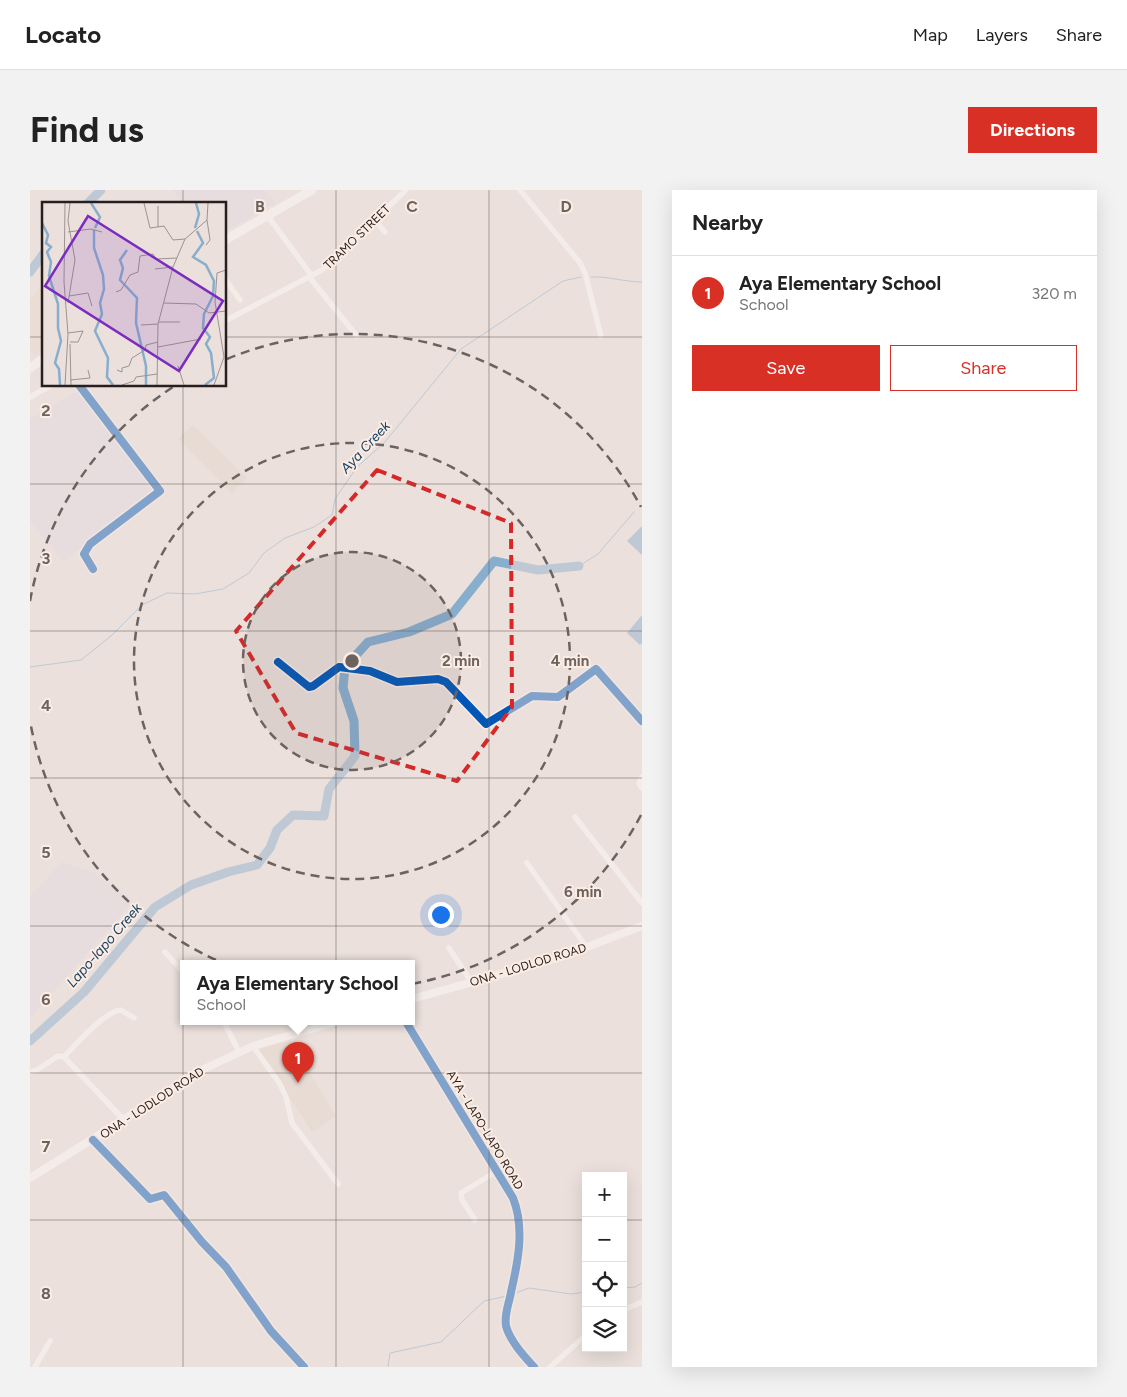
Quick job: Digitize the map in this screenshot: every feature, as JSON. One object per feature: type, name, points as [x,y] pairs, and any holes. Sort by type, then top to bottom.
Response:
[{"type":"highway","points":[[226,239],[312,190]]},
{"type":"highway","points":[[30,368],[42,359]]},
{"type":"main road","name":"ONA - LODLOD ROAD","points":[[415,998],[521,970],[587,948],[642,926]]},
{"type":"main road","name":"ONA - LODLOD ROAD","points":[[30,1178],[93,1140],[192,1075],[253,1046],[326,1025]]},
{"type":"street","name":"TRAMO STREET","points":[[226,320],[322,270],[406,190]]},
{"type":"street","points":[[520,190],[580,263],[585,273],[600,336]]},
{"type":"street","points":[[267,215],[311,277],[357,336]]},
{"type":"street","points":[[374,219],[385,232]]},
{"type":"street","points":[[226,280],[240,300]]},
{"type":"street","points":[[30,397],[50,386]]},
{"type":"street","points":[[80,386],[160,491],[90,544],[84,554],[93,569]]},
{"type":"street","points":[[278,662],[309,687],[338,667],[370,671],[397,682],[411,683],[438,679],[446,682],[486,724],[532,696],[558,697],[596,669],[642,721]]},
{"type":"street","points":[[642,777],[640,783],[642,788]]},
{"type":"street","points":[[575,817],[642,903]]},
{"type":"street","points":[[527,863],[587,948]]},
{"type":"street","points":[[449,948],[472,983]]},
{"type":"street","points":[[165,952],[180,969]]},
{"type":"street","points":[[64,1057],[81,1039],[112,1013],[121,1010],[134,1018]]},
{"type":"street","points":[[226,1025],[239,1052]]},
{"type":"street","name":"AYA - LAPO-LAPO ROAD","points":[[408,1025],[513,1198],[520,1224],[516,1268],[505,1314],[506,1328],[514,1342],[534,1367]]},
{"type":"street","points":[[253,1046],[280,1084],[286,1097],[292,1123],[338,1184]]},
{"type":"street","points":[[30,1072],[37,1070],[58,1056],[64,1057],[124,1120]]},
{"type":"street","points":[[93,1140],[150,1199],[164,1195],[202,1242],[226,1266],[271,1331],[304,1367]]},
{"type":"street","points":[[475,1220],[462,1200],[461,1194],[497,1171]]},
{"type":"street","points":[[627,1308],[642,1302]]},
{"type":"street","points":[[550,1367],[582,1339]]},
{"type":"street","points":[[35,1367],[50,1341]]},
{"type":"highlighted area","points":[[377,470],[511,523],[512,707],[457,781],[296,733],[236,631]]},
{"type":"shaded area","points":[[172,190],[265,190],[275,203],[226,231],[226,202],[181,202]]},
{"type":"shaded area","points":[[42,286],[42,350],[35,355],[30,350],[30,300]]},
{"type":"shaded area","points":[[80,390],[158,488],[63,561],[30,521],[30,419]]},
{"type":"shaded area","points":[[193,425],[247,478],[232,493],[178,439]]},
{"type":"shaded area","points":[[62,862],[93,872],[133,902],[30,1018],[30,897]]},
{"type":"shaded area","points":[[290,1040],[336,1116],[312,1132],[258,1050]]},
{"type":"water","points":[[642,526],[642,555],[627,541]]},
{"type":"water","points":[[642,615],[642,643],[640,645],[627,633]]},
{"type":"waterway","points":[[89,202],[101,190]]},
{"type":"waterway","points":[[30,272],[42,256]]},
{"type":"waterway","name":"Aya Creek","points":[[30,667],[81,660],[111,636],[142,605],[167,593],[195,594],[223,589],[249,573],[264,553],[285,538],[314,527],[332,515],[335,499],[357,467],[384,443],[461,349],[563,281],[581,277]]},
{"type":"waterway","name":"Aya Creek","points":[[591,277],[642,282]]},
{"type":"waterway","name":"Lapo-lapo Creek","points":[[579,566],[598,554],[634,512]]},
{"type":"waterway","name":"Lapo-lapo Creek","points":[[30,1041],[84,992],[155,907],[191,885],[228,872],[257,865],[270,848],[277,830],[293,815],[324,816],[329,789],[355,756],[354,721],[343,688],[345,667],[368,642],[409,632],[452,614],[494,561],[538,570],[579,566]]},
{"type":"waterway","points":[[627,1288],[635,1287],[642,1283]]},
{"type":"waterway","points":[[513,1294],[529,1288],[571,1294],[582,1293]]},
{"type":"waterway","points":[[388,1367],[390,1353],[441,1342],[484,1301],[507,1296]]},
{"type":"cycle path","points":[[80,386],[160,491],[90,544],[84,554],[93,569]]},
{"type":"cycle path","points":[[278,662],[309,687],[339,667],[370,671],[397,682],[438,679],[446,682],[486,724],[532,696],[558,697],[596,669],[642,721]]},
{"type":"cycle path","points":[[408,1025],[513,1198],[519,1221],[519,1245],[516,1269],[506,1313],[506,1326],[514,1343],[534,1367]]},
{"type":"cycle path","points":[[93,1140],[150,1199],[164,1195],[202,1242],[226,1267],[271,1331],[304,1367]]},
{"type":"place","name":"Aya Elementary School","points":[[298,1083]]}]
